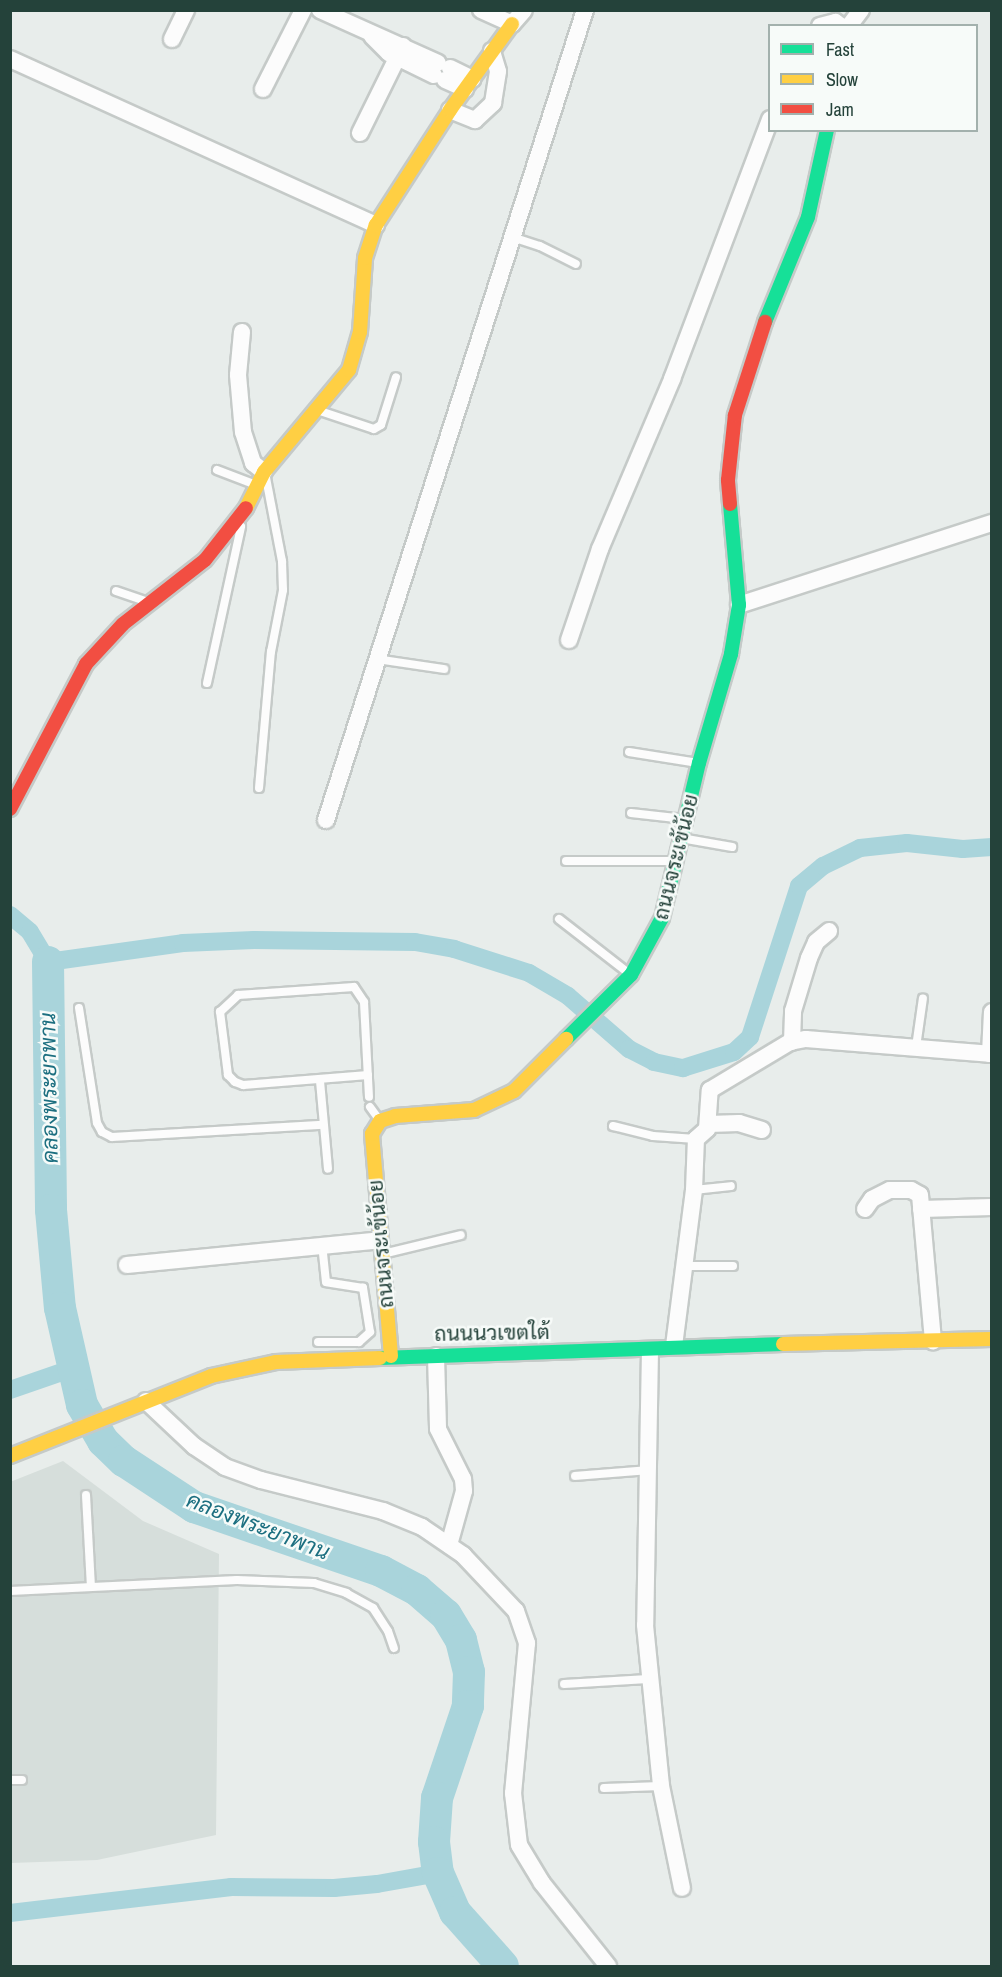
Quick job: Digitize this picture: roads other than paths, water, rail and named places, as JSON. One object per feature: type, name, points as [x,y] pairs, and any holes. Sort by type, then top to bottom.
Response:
[{"type":"street","points":[[172,39],[186,10]]},
{"type":"street","points":[[263,89],[303,10]]},
{"type":"street","points":[[320,10],[372,36],[378,47],[400,52],[469,84]]},
{"type":"street","points":[[481,10],[512,24]]},
{"type":"street","points":[[10,809],[86,664],[123,624],[205,561],[244,511],[260,478],[314,408],[340,385],[355,353],[365,258],[376,225],[450,110],[524,10]]},
{"type":"street","points":[[326,820],[585,10]]},
{"type":"street","points":[[850,24],[861,10]]},
{"type":"street","points":[[450,110],[475,120],[493,104],[498,71],[492,51]]},
{"type":"street","points":[[360,133],[400,52]]},
{"type":"street","points":[[10,59],[376,225]]},
{"type":"street","points":[[568,640],[600,549],[672,379],[768,124]]},
{"type":"street","name":"ถนนจระเข้น้อย","points":[[391,1356],[372,1134],[380,1121],[490,1106],[514,1091],[631,975],[662,918],[699,763],[731,654],[738,604],[728,480],[735,414],[756,340],[804,227],[827,132]]},
{"type":"street","points":[[242,332],[238,375],[243,432],[260,478]]},
{"type":"street","points":[[738,604],[992,523]]},
{"type":"street","points":[[792,1042],[793,1011],[809,957],[816,942],[829,931]]},
{"type":"street","points":[[674,1346],[694,1190],[696,1139],[709,1124],[710,1090],[792,1042],[820,1040],[991,1054],[992,1012]]},
{"type":"street","points":[[709,1124],[739,1123],[762,1130]]},
{"type":"street","points":[[865,1209],[882,1192],[911,1190],[920,1195],[933,1341]]},
{"type":"street","points":[[921,1209],[992,1207]]},
{"type":"street","points":[[127,1265],[322,1246],[381,1247]]},
{"type":"street","name":"ถนนนวเขตใต้","points":[[10,1456],[139,1404],[246,1366],[391,1356],[650,1350],[674,1346],[992,1339]]},
{"type":"street","points":[[650,1350],[644,1577],[648,1679],[661,1786],[682,1888]]},
{"type":"street","points":[[436,1356],[438,1429],[463,1479],[464,1491],[449,1545]]},
{"type":"street","points":[[139,1404],[225,1467],[261,1480],[383,1511],[422,1527],[463,1555],[493,1583],[516,1611],[527,1643],[513,1793],[519,1845],[542,1883],[608,1966]]},
{"type":"lane","points":[[512,237],[540,246],[576,264]]},
{"type":"lane","points":[[314,408],[374,429],[381,425],[396,377]]},
{"type":"lane","points":[[217,470],[260,478],[282,561],[283,590],[271,652],[260,788]]},
{"type":"lane","points":[[207,683],[244,511]]},
{"type":"lane","points":[[116,591],[151,604]]},
{"type":"lane","points":[[376,659],[444,669]]},
{"type":"lane","points":[[629,752],[699,763]]},
{"type":"lane","points":[[630,813],[685,819]]},
{"type":"lane","points":[[681,838],[732,847]]},
{"type":"lane","points":[[566,861],[675,861]]},
{"type":"lane","points":[[559,919],[631,975]]},
{"type":"lane","points":[[368,1075],[320,1081],[235,1082],[228,1076],[220,1012],[226,1002],[238,995],[354,987],[363,1002],[368,1075],[369,1102],[380,1121]]},
{"type":"lane","points":[[916,1047],[923,998]]},
{"type":"lane","points":[[79,1008],[98,1123],[102,1132],[112,1137],[324,1125]]},
{"type":"lane","points":[[320,1081],[328,1169]]},
{"type":"lane","points":[[613,1126],[653,1136],[696,1139]]},
{"type":"lane","points":[[694,1190],[731,1186]]},
{"type":"lane","points":[[381,1247],[461,1235]]},
{"type":"lane","points":[[318,1342],[359,1342],[370,1332],[363,1288],[326,1282],[322,1246]]},
{"type":"lane","points":[[684,1266],[733,1266]]},
{"type":"lane","points":[[575,1476],[648,1470]]},
{"type":"lane","points":[[86,1495],[91,1586]]},
{"type":"lane","points":[[10,1591],[237,1580],[314,1582],[346,1593],[373,1608],[388,1631],[394,1648]]},
{"type":"lane","points":[[564,1684],[648,1679]]},
{"type":"lane","points":[[10,1780],[22,1780]]},
{"type":"lane","points":[[604,1788],[661,1786]]},
{"type":"waterway","points":[[10,915],[30,932],[48,962],[183,943],[254,940],[415,942],[454,949],[529,973],[568,996],[629,1049],[654,1062],[683,1068],[734,1052],[750,1037],[799,886],[823,866],[860,848],[907,843],[963,849],[992,847]]},
{"type":"waterway","name":"คลองพระยาพาน","points":[[48,962],[51,1210],[60,1308],[82,1405],[103,1441],[124,1461],[194,1507],[381,1571],[417,1590],[446,1615],[461,1640],[469,1672],[468,1706],[437,1798],[434,1842],[438,1873],[455,1912],[503,1966]]},
{"type":"waterway","points":[[10,1390],[71,1369]]},
{"type":"waterway","points":[[10,1913],[231,1887],[334,1888],[377,1884],[438,1873]]}]
